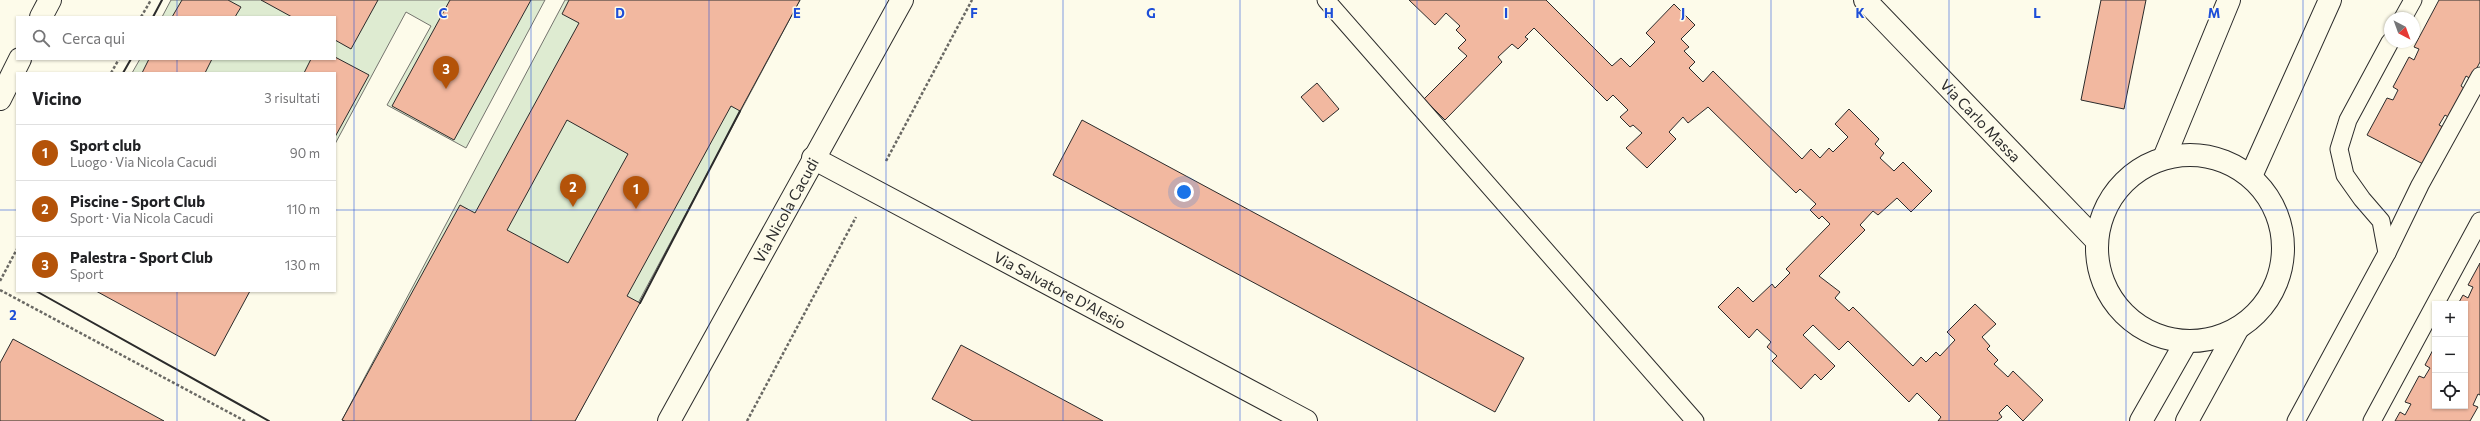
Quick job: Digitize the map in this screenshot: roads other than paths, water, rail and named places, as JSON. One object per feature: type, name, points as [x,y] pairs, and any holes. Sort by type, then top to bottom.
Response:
[{"type":"street","points":[[42,16],[50,0]]},
{"type":"street","name":"Via Nicola Cacudi","points":[[669,421],[813,158],[902,0]]},
{"type":"street","name":"Via Carlo Massa","points":[[1865,0],[2096,240]]},
{"type":"street","points":[[2164,158],[2229,0]]},
{"type":"street","points":[[2251,176],[2330,0]]},
{"type":"street","points":[[0,99],[20,60]]},
{"type":"street","points":[[2186,154],[2209,156],[2231,164],[2251,176],[2269,199],[2281,226],[2283,255],[2276,284],[2261,309],[2238,328],[2213,339],[2186,342],[2156,336],[2130,321],[2110,298],[2098,270],[2096,240],[2103,213],[2117,188],[2138,170],[2164,158],[2186,154]]},
{"type":"street","name":"Via Salvatore D'Alesio","points":[[813,158],[1306,421]]},
{"type":"street","points":[[2187,421],[2238,328]]},
{"type":"street","points":[[2141,421],[2186,342]]},
{"type":"lane","points":[[1326,0],[1695,421]]},
{"type":"lane","points":[[2406,12],[2413,0]]},
{"type":"lane","points":[[2387,48],[2348,120],[2338,149],[2345,174],[2362,200],[2381,221],[2387,253]]},
{"type":"lane","points":[[2296,421],[2387,253],[2420,185],[2480,76]]},
{"type":"lane","points":[[2372,421],[2480,221]]},
{"type":"place","name":"Palestra - Sport Club","points":[[446,89]]},
{"type":"place","name":"Piscine - Sport Club","points":[[573,207]]},
{"type":"place","name":"Sport club","points":[[636,209]]}]
